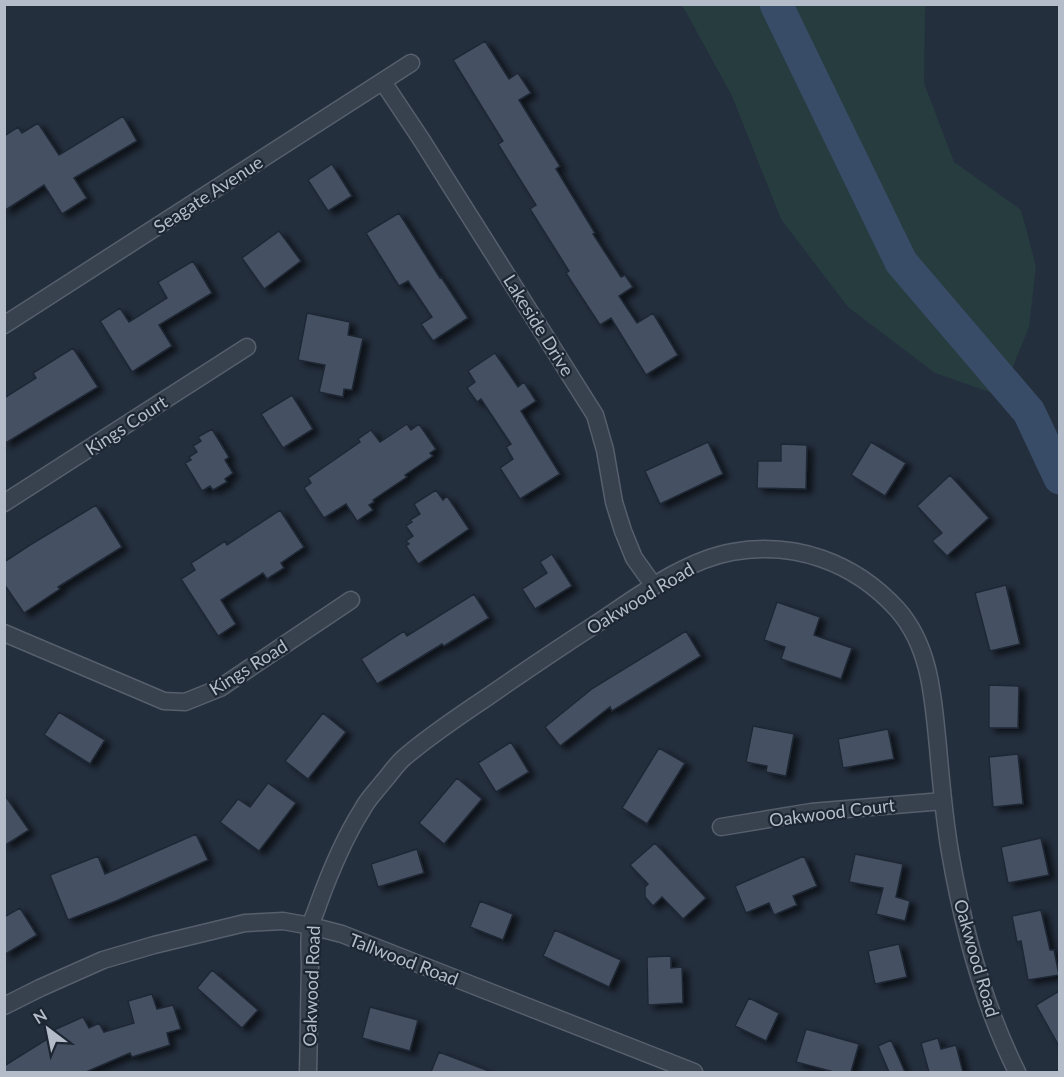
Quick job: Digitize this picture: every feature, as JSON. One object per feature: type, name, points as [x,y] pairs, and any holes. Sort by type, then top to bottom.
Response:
[{"type":"street","name":"Seagate Avenue","points":[[4,325],[411,63]]},
{"type":"street","name":"Lakeside Drive","points":[[383,82],[595,415],[605,450],[614,502],[623,531],[634,558],[654,586]]},
{"type":"street","name":"Kings Court","points":[[4,503],[248,347]]},
{"type":"street","name":"Oakwood Road","points":[[308,1072],[311,926],[338,854],[363,807],[403,758],[550,653],[654,586],[708,558],[733,552],[765,549],[794,550],[829,561],[853,572],[879,591],[900,613],[920,645],[929,675],[934,706],[943,801],[959,897],[977,972],[1005,1047],[1017,1072]]},
{"type":"street","name":"Kings Road","points":[[4,633],[164,700],[185,702],[220,688],[351,600]]},
{"type":"street","name":"Oakwood Court","points":[[722,827],[811,812],[943,801]]},
{"type":"street","name":"Tallwood Road","points":[[4,1006],[103,960],[245,923],[283,921],[342,934],[694,1072]]},
{"type":"green space","points":[[681,5],[926,5],[924,83],[954,162],[1021,210],[1036,266],[1029,327],[1001,396],[935,373],[848,307],[781,219],[732,96]]},
{"type":"building","points":[[485,41],[509,79],[518,73],[531,93],[519,100],[560,166],[556,169],[595,233],[593,234],[621,277],[625,275],[633,287],[619,296],[637,323],[653,313],[678,355],[646,375],[611,318],[600,325],[566,273],[569,271],[530,209],[536,205],[498,144],[503,141],[453,60]]},
{"type":"building","points":[[123,116],[137,141],[74,178],[87,198],[62,214],[44,185],[4,211],[4,136],[18,127],[22,133],[38,123],[59,155]]},
{"type":"building","points":[[332,164],[352,196],[328,211],[308,180]]},
{"type":"building","points":[[399,213],[468,318],[433,341],[421,324],[432,317],[408,281],[399,286],[366,233]]},
{"type":"building","points":[[279,231],[301,261],[264,289],[242,258]]},
{"type":"building","points":[[193,261],[212,293],[159,325],[172,346],[132,372],[100,321],[120,308],[129,322],[167,298],[158,282]]},
{"type":"building","points":[[307,313],[350,322],[348,335],[363,338],[352,390],[344,389],[343,397],[319,392],[325,365],[298,360]]},
{"type":"building","points":[[73,348],[98,387],[4,444],[4,398],[36,378],[33,373]]},
{"type":"building","points":[[495,353],[518,387],[524,382],[536,401],[521,411],[560,474],[520,499],[500,468],[513,459],[506,447],[511,444],[481,399],[477,402],[467,388],[475,382],[468,371]]},
{"type":"building","points":[[292,395],[313,429],[283,448],[261,414]]},
{"type":"building","points":[[407,424],[411,430],[419,424],[436,449],[430,453],[433,456],[373,500],[374,502],[369,505],[373,510],[357,521],[346,504],[324,518],[304,488],[311,483],[308,478],[360,442],[358,439],[371,430],[380,442]]},
{"type":"building","points":[[212,429],[229,457],[225,460],[233,473],[225,479],[227,482],[213,490],[210,486],[202,491],[185,463],[191,460],[189,457],[197,452],[193,446],[201,441],[198,437]]},
{"type":"building","points":[[708,442],[723,474],[660,504],[645,471]]},
{"type":"building","points":[[871,442],[906,463],[885,496],[851,475]]},
{"type":"building","points":[[781,444],[807,445],[806,489],[757,488],[758,461],[781,461]]},
{"type":"building","points":[[950,475],[989,518],[947,556],[932,541],[942,533],[917,506]]},
{"type":"building","points":[[436,490],[443,500],[447,496],[469,529],[418,564],[406,546],[409,544],[406,541],[413,536],[406,526],[412,522],[410,520],[420,514],[414,504]]},
{"type":"building","points":[[96,505],[122,547],[58,587],[60,589],[24,613],[4,584],[4,562]]},
{"type":"building","points":[[280,510],[304,547],[281,563],[284,568],[267,579],[263,573],[221,600],[236,624],[218,636],[181,579],[195,570],[191,563],[225,541],[227,545]]},
{"type":"building","points":[[552,554],[572,586],[535,609],[522,589],[547,573],[540,562]]},
{"type":"building","points":[[1006,585],[1020,644],[990,651],[975,593]]},
{"type":"building","points":[[474,594],[489,618],[377,684],[361,659],[404,631],[407,636]]},
{"type":"building","points":[[777,602],[820,617],[814,635],[852,648],[841,679],[781,659],[785,647],[764,640]]},
{"type":"building","points":[[686,631],[701,656],[612,711],[610,707],[560,746],[545,727],[593,688]]},
{"type":"building","points":[[989,685],[1019,686],[1018,728],[989,728]]},
{"type":"building","points":[[59,712],[105,740],[90,764],[44,735]]},
{"type":"building","points":[[323,713],[346,732],[308,779],[285,761]]},
{"type":"building","points":[[753,726],[794,734],[786,776],[766,772],[767,766],[746,762]]},
{"type":"building","points":[[888,729],[894,759],[843,768],[838,739]]},
{"type":"building","points":[[511,742],[529,772],[496,792],[478,763]]},
{"type":"building","points":[[659,748],[685,763],[647,824],[622,808]]},
{"type":"building","points":[[1018,754],[1023,804],[993,807],[989,757]]},
{"type":"building","points":[[457,778],[482,799],[444,844],[419,823]]},
{"type":"building","points":[[268,783],[296,803],[259,851],[220,822],[238,799],[250,807]]},
{"type":"building","points":[[4,794],[29,830],[4,846]]},
{"type":"building","points":[[196,834],[208,860],[68,920],[50,875],[98,856],[105,874]]},
{"type":"building","points":[[1041,838],[1049,875],[1008,883],[1001,847]]},
{"type":"building","points":[[655,843],[706,898],[683,919],[662,897],[653,906],[645,897],[645,887],[648,884],[630,865]]},
{"type":"building","points":[[417,849],[424,873],[378,887],[371,864]]},
{"type":"building","points":[[855,854],[903,864],[896,897],[910,901],[905,921],[876,914],[883,888],[849,882]]},
{"type":"building","points":[[804,856],[817,886],[793,896],[797,905],[774,915],[769,903],[746,913],[735,886]]},
{"type":"building","points":[[480,901],[513,914],[503,940],[470,927]]},
{"type":"building","points":[[20,908],[37,935],[4,955],[4,917]]},
{"type":"building","points":[[1041,910],[1050,950],[1054,950],[1059,975],[1028,980],[1021,941],[1017,942],[1012,916]]},
{"type":"building","points":[[555,930],[621,960],[609,987],[543,956]]},
{"type":"building","points":[[899,944],[907,977],[875,984],[868,951]]},
{"type":"building","points":[[671,956],[671,968],[682,967],[683,1003],[648,1005],[647,957]]},
{"type":"building","points":[[212,970],[258,1010],[242,1028],[197,988]]},
{"type":"building","points":[[1059,991],[1059,1046],[1036,1005]]},
{"type":"building","points":[[152,994],[157,1009],[173,1005],[181,1029],[167,1033],[170,1045],[132,1057],[130,1053],[86,1072],[4,1072],[4,1066],[49,1038],[47,1033],[83,1017],[89,1028],[99,1023],[104,1032],[134,1023],[128,1001]]},
{"type":"building","points":[[749,998],[779,1013],[766,1041],[735,1026]]},
{"type":"building","points":[[370,1007],[418,1020],[410,1051],[362,1038]]},
{"type":"building","points":[[806,1029],[859,1044],[851,1072],[834,1072],[796,1062]]},
{"type":"building","points":[[938,1038],[941,1049],[956,1045],[963,1072],[929,1072],[921,1043]]},
{"type":"building","points":[[891,1040],[905,1072],[889,1072],[878,1046]]},
{"type":"building","points":[[439,1052],[489,1071],[431,1072]]},
{"type":"waterway","points":[[776,4],[901,262],[1029,412],[1060,478]]}]
